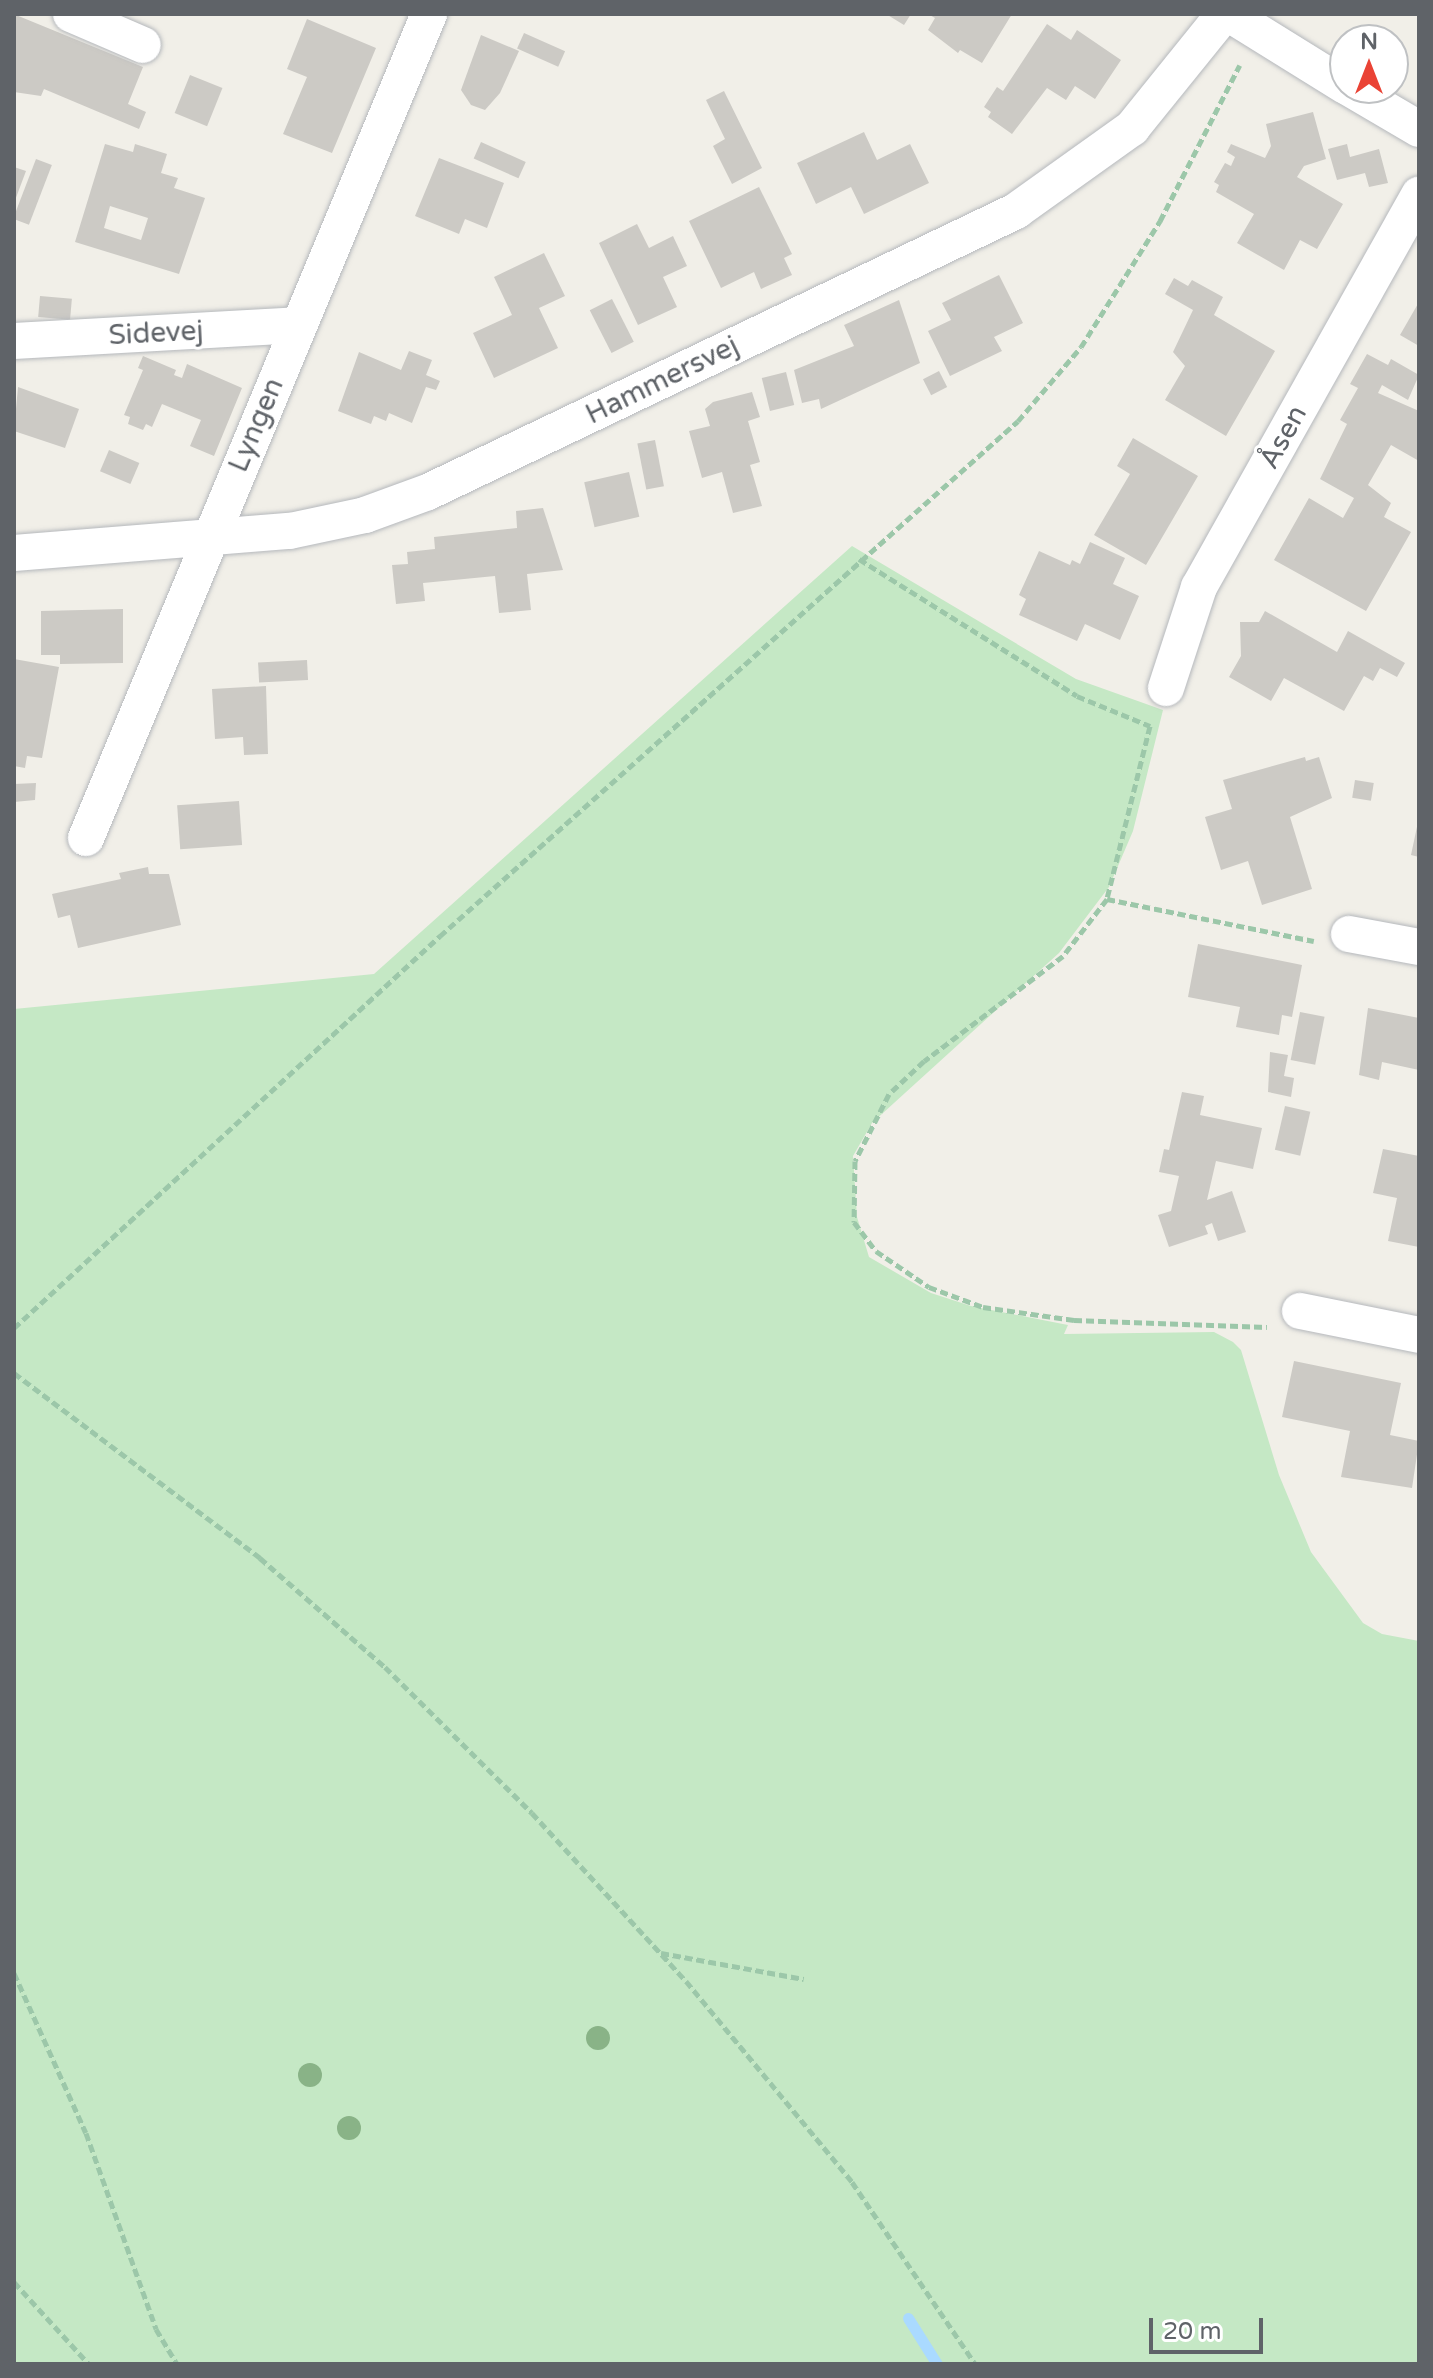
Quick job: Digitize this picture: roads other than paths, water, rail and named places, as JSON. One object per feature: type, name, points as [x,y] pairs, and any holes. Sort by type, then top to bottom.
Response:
[{"type":"street","points":[[71,14],[143,45]]},
{"type":"street","name":"Lyngen","points":[[86,838],[429,14]]},
{"type":"street","points":[[1236,20],[1329,76]]},
{"type":"street","name":"Hammersvej","points":[[14,553],[208,541],[365,515],[428,492],[1016,211],[1132,128],[1236,20]]},
{"type":"street","points":[[1376,104],[1419,129]]},
{"type":"street","name":"Åsen","points":[[1166,688],[1199,587],[1419,195]]},
{"type":"street","name":"Sidevej","points":[[14,341],[298,325]]},
{"type":"street","points":[[1349,934],[1419,947]]},
{"type":"street","points":[[1300,1311],[1419,1335]]},
{"type":"waterway","points":[[908,2318],[937,2364]]}]
